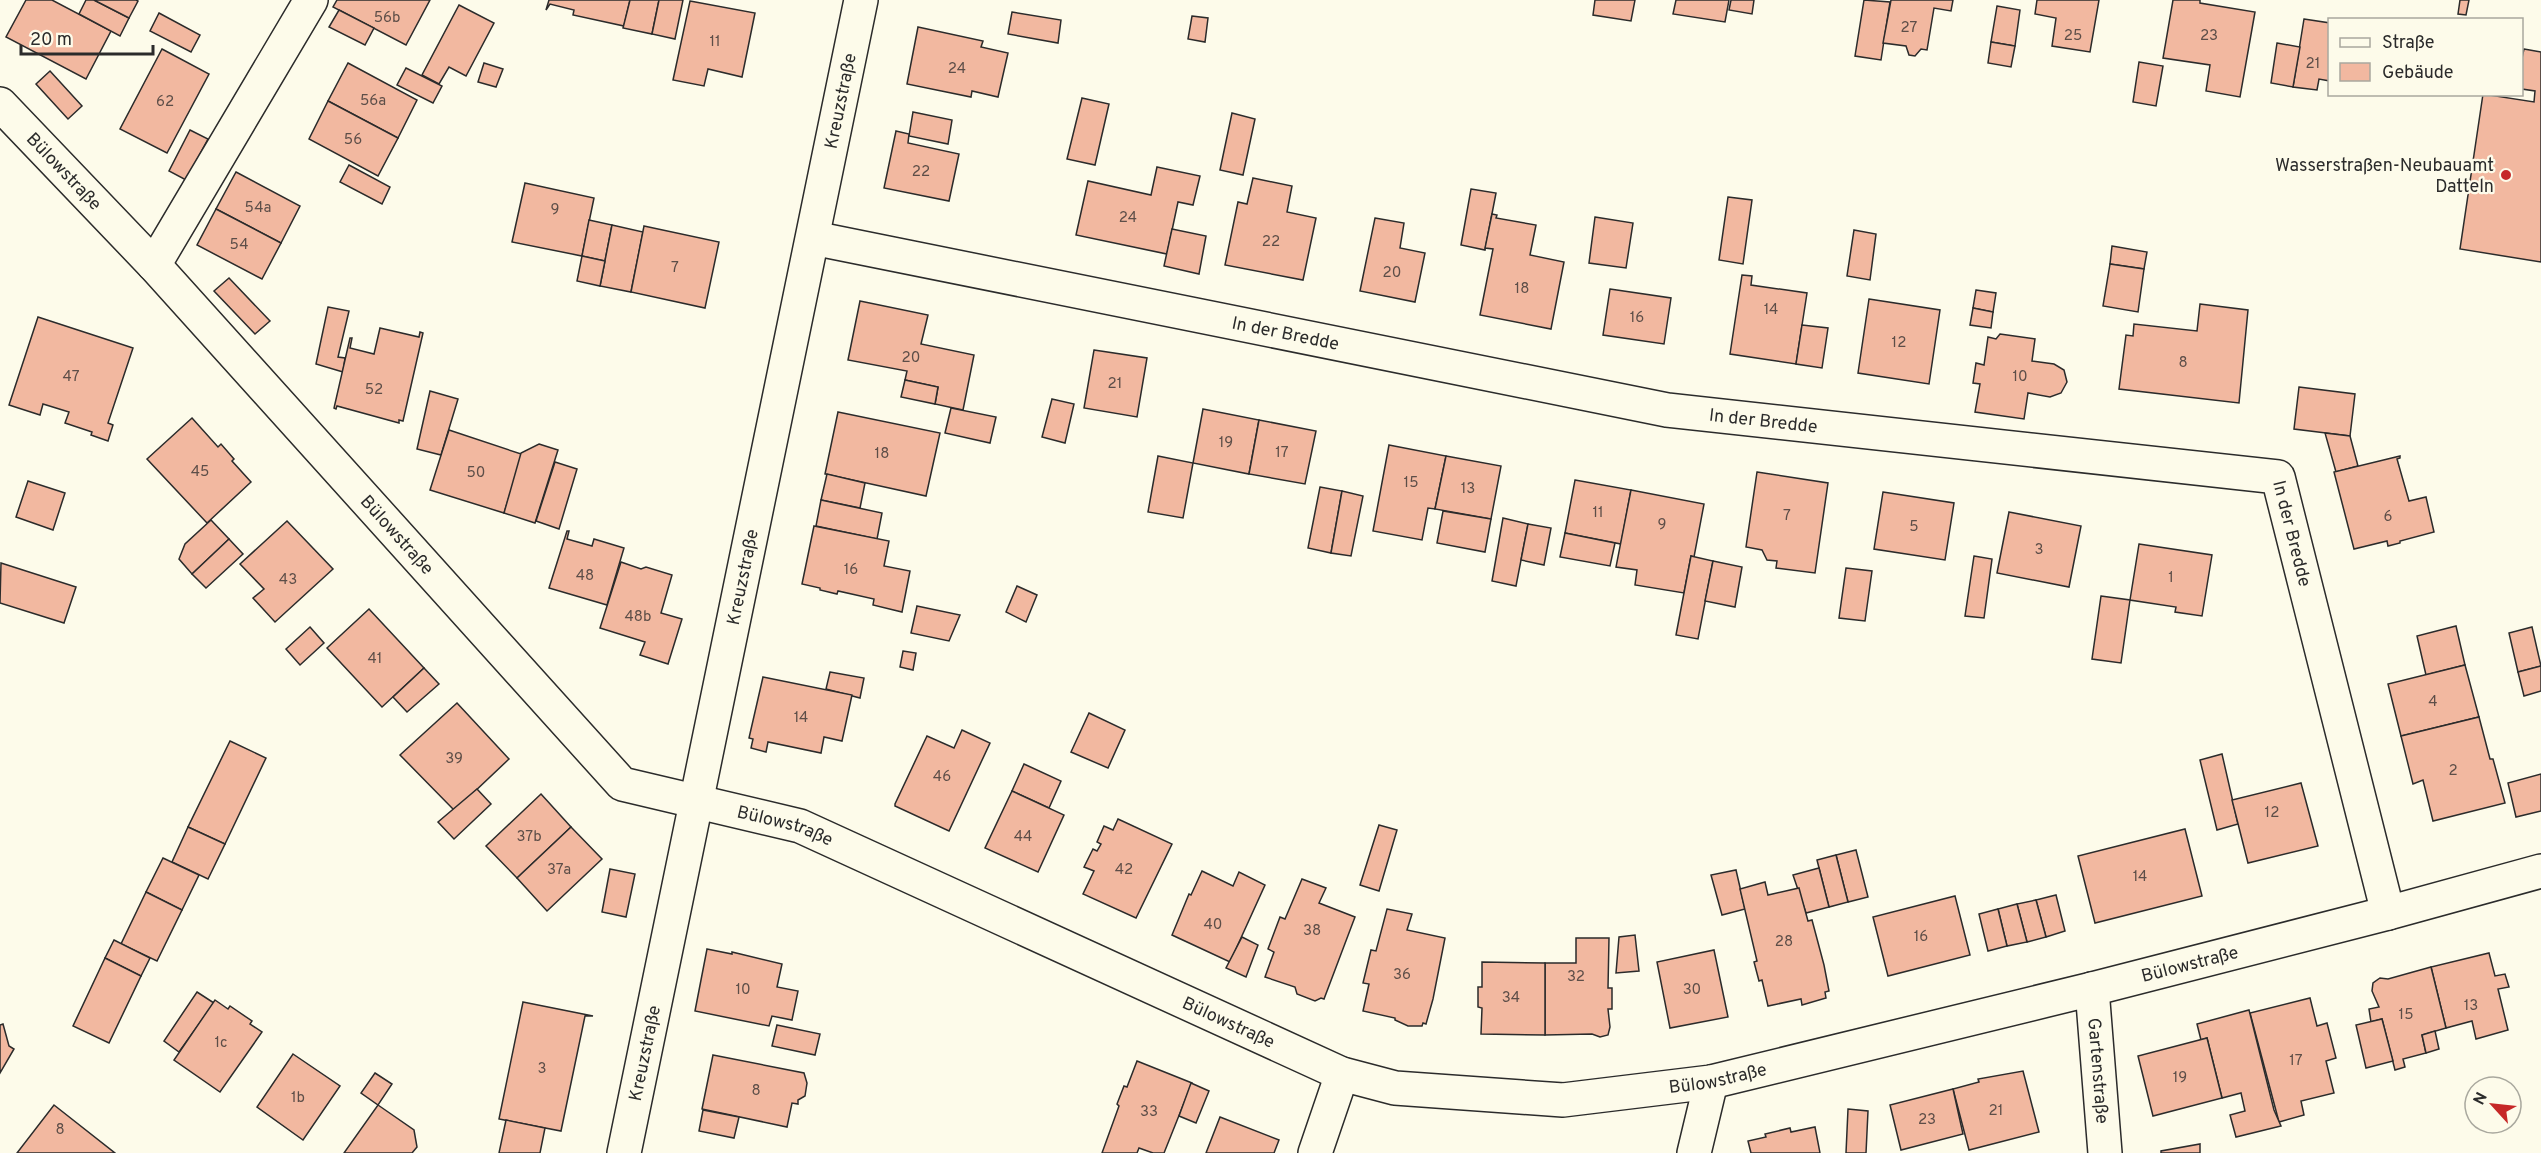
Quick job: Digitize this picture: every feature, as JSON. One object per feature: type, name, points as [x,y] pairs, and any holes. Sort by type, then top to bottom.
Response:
[{"type":"street","points":[[154,265],[311,0]]},
{"type":"street","name":"Kreuzstraße","points":[[624,1153],[861,0]]},
{"type":"street","name":"Bülowstraße","points":[[0,104],[154,265],[622,784],[800,826],[1342,1074],[1395,1088],[1563,1100],[1711,1082],[2388,913],[2541,871]]},
{"type":"street","name":"In der Bredde","points":[[813,238],[1667,410],[2278,477],[2388,913]]},
{"type":"street","name":"Gartenstraße","points":[[2092,988],[2105,1153]]},
{"type":"street","points":[[1315,1153],[1342,1074]]},
{"type":"street","points":[[1694,1153],[1711,1082]]},
{"type":"building","points":[[26,0],[52,0],[111,31],[86,79],[6,37]]},
{"type":"building","points":[[86,0],[94,0],[129,18],[120,36],[79,14]]},
{"type":"building","points":[[94,0],[136,0],[138,1],[129,18]]},
{"type":"building","points":[[337,0],[430,0],[406,45],[333,7]]},
{"type":"building","points":[[549,0],[630,0],[624,26],[573,15],[574,10],[550,4],[546,10]]},
{"type":"building","points":[[630,0],[659,0],[652,34],[623,28]]},
{"type":"building","points":[[659,0],[683,0],[675,39],[652,34]]},
{"type":"building","points":[[1595,0],[1635,0],[1631,21],[1593,15]]},
{"type":"building","points":[[1676,0],[1729,0],[1725,22],[1673,14]]},
{"type":"building","points":[[1731,0],[1754,0],[1752,14],[1729,10]]},
{"type":"building","points":[[1864,0],[1890,2],[1881,60],[1855,56]]},
{"type":"building","points":[[1891,0],[1953,0],[1951,11],[1934,8],[1927,50],[1921,49],[1915,56],[1909,55],[1906,46],[1883,43]]},
{"type":"building","points":[[2037,0],[2099,0],[2090,52],[2052,46],[2056,18],[2035,14]]},
{"type":"building","points":[[2173,0],[2200,0],[2200,3],[2255,12],[2240,97],[2206,91],[2210,65],[2163,58]]},
{"type":"building","points":[[2460,0],[2469,0],[2466,15],[2458,14]]},
{"type":"building","points":[[690,1],[755,13],[742,77],[708,69],[704,86],[673,80]]},
{"type":"building","points":[[459,5],[494,23],[466,76],[449,67],[439,84],[422,75]]},
{"type":"building","points":[[1997,6],[2020,10],[2015,46],[1991,42]]},
{"type":"building","points":[[339,10],[374,28],[365,45],[329,27]]},
{"type":"building","points":[[1012,12],[1061,20],[1058,43],[1008,34]]},
{"type":"building","points":[[159,13],[200,35],[191,52],[150,31]]},
{"type":"building","points":[[1192,16],[1208,18],[1205,42],[1188,39]]},
{"type":"building","points":[[2304,19],[2328,23],[2328,81],[2319,79],[2317,90],[2293,87]]},
{"type":"building","points":[[918,27],[983,41],[981,47],[1008,53],[998,97],[972,91],[971,97],[907,84]]},
{"type":"building","points":[[1991,42],[2015,46],[2011,67],[1988,63]]},
{"type":"building","points":[[2277,43],[2300,47],[2293,87],[2271,83]]},
{"type":"building","points":[[162,49],[209,74],[167,153],[120,129]]},
{"type":"building","name":"Wasserstraßen-Neubauamt Datteln","points":[[2524,49],[2541,52],[2541,262],[2460,249],[2483,96],[2534,102],[2535,91],[2523,89]]},
{"type":"building","points":[[2139,62],[2163,66],[2156,106],[2133,102]]},
{"type":"building","points":[[348,63],[417,100],[398,138],[328,101]]},
{"type":"building","points":[[484,63],[503,69],[496,87],[478,82]]},
{"type":"building","points":[[406,68],[442,86],[433,103],[397,85]]},
{"type":"building","points":[[50,71],[82,106],[68,119],[36,84]]},
{"type":"building","points":[[1082,98],[1109,104],[1095,165],[1067,159]]},
{"type":"building","points":[[328,101],[398,138],[378,176],[309,139]]},
{"type":"building","points":[[913,112],[952,120],[948,144],[909,136]]},
{"type":"building","points":[[1232,113],[1255,119],[1243,175],[1220,170]]},
{"type":"building","points":[[190,130],[208,139],[186,180],[169,171]]},
{"type":"building","points":[[896,131],[909,134],[908,143],[959,154],[949,201],[884,188]]},
{"type":"building","points":[[349,165],[390,187],[382,204],[340,182]]},
{"type":"building","points":[[1157,167],[1200,176],[1193,205],[1178,202],[1167,254],[1076,235],[1088,181],[1151,195]]},
{"type":"building","points":[[236,172],[300,206],[281,243],[216,209]]},
{"type":"building","points":[[1253,178],[1292,186],[1287,212],[1316,218],[1303,280],[1225,265],[1238,202],[1247,204]]},
{"type":"building","points":[[525,183],[594,198],[582,256],[512,242]]},
{"type":"building","points":[[1471,189],[1496,193],[1485,250],[1461,245]]},
{"type":"building","points":[[1728,197],[1752,200],[1743,264],[1719,260]]},
{"type":"building","points":[[216,209],[281,243],[262,279],[197,245]]},
{"type":"building","points":[[1492,214],[1497,215],[1496,218],[1536,225],[1530,255],[1564,262],[1551,329],[1480,315],[1493,249],[1485,248]]},
{"type":"building","points":[[1595,217],[1633,223],[1626,268],[1589,263]]},
{"type":"building","points":[[1375,218],[1404,223],[1400,248],[1425,253],[1415,302],[1360,291]]},
{"type":"building","points":[[589,220],[612,225],[605,261],[582,256]]},
{"type":"building","points":[[612,225],[643,232],[631,292],[600,286]]},
{"type":"building","points":[[644,226],[719,242],[705,308],[631,292]]},
{"type":"building","points":[[1172,229],[1206,236],[1199,274],[1164,266]]},
{"type":"building","points":[[1854,230],[1876,234],[1870,280],[1847,276]]},
{"type":"building","points":[[2112,246],[2147,252],[2144,269],[2110,264]]},
{"type":"building","points":[[582,256],[605,261],[600,286],[577,281]]},
{"type":"building","points":[[2110,264],[2144,269],[2138,312],[2103,306]]},
{"type":"building","points":[[1742,275],[1752,276],[1751,285],[1807,293],[1796,364],[1730,354]]},
{"type":"building","points":[[229,278],[270,321],[255,334],[214,291]]},
{"type":"building","points":[[1610,289],[1671,298],[1664,344],[1603,335]]},
{"type":"building","points":[[1976,290],[1996,293],[1993,312],[1973,308]]},
{"type":"building","points":[[1869,299],[1940,310],[1929,384],[1858,373]]},
{"type":"building","points":[[860,301],[928,315],[921,344],[974,355],[963,410],[935,404],[938,387],[905,380],[907,371],[848,360]]},
{"type":"building","points":[[2200,304],[2248,310],[2239,403],[2119,389],[2126,335],[2133,336],[2134,324],[2197,331]]},
{"type":"building","points":[[328,307],[349,311],[338,357],[345,358],[343,372],[316,364]]},
{"type":"building","points":[[1973,308],[1993,312],[1991,328],[1970,325]]},
{"type":"building","points":[[38,317],[133,348],[108,423],[113,425],[108,441],[91,435],[92,432],[65,423],[69,412],[43,404],[40,415],[9,405]]},
{"type":"building","points":[[1802,325],[1828,328],[1822,368],[1796,364]]},
{"type":"building","points":[[380,328],[419,337],[420,332],[423,333],[403,421],[399,420],[399,423],[337,406],[336,409],[334,408],[350,338],[352,338],[350,348],[374,354]]},
{"type":"building","points":[[2000,334],[2035,339],[2032,361],[2054,364],[2064,370],[2067,382],[2061,393],[2050,397],[2028,393],[2024,419],[1975,412],[1980,384],[1973,383],[1976,363],[1984,365],[1988,337],[1996,339]]},
{"type":"building","points":[[1094,350],[1147,358],[1137,417],[1084,408]]},
{"type":"building","points":[[905,380],[938,387],[935,404],[901,397]]},
{"type":"building","points":[[2299,387],[2355,394],[2350,436],[2294,429]]},
{"type":"building","points":[[430,391],[458,399],[441,455],[417,449]]},
{"type":"building","points":[[1052,399],[1074,404],[1065,443],[1042,437]]},
{"type":"building","points":[[951,408],[996,417],[990,443],[945,433]]},
{"type":"building","points":[[1203,409],[1259,420],[1249,474],[1193,463]]},
{"type":"building","points":[[838,412],[940,433],[926,496],[825,474]]},
{"type":"building","points":[[192,418],[218,447],[221,444],[234,459],[232,461],[251,482],[207,523],[147,459]]},
{"type":"building","points":[[1259,420],[1316,431],[1305,484],[1249,474]]},
{"type":"building","points":[[449,430],[523,453],[504,513],[430,490]]},
{"type":"building","points":[[2325,433],[2350,436],[2358,466],[2336,472]]},
{"type":"building","points":[[539,444],[558,450],[535,523],[504,513],[521,453]]},
{"type":"building","points":[[1389,445],[1446,456],[1435,509],[1428,508],[1422,540],[1373,531]]},
{"type":"building","points":[[1158,456],[1193,463],[1183,518],[1148,512]]},
{"type":"building","points":[[1446,456],[1501,466],[1491,519],[1435,509]]},
{"type":"building","points":[[2400,456],[2397,459],[2409,501],[2426,497],[2434,532],[2388,546],[2387,541],[2354,549],[2334,472]]},
{"type":"building","points":[[555,462],[577,469],[559,529],[536,521]]},
{"type":"building","points":[[1757,472],[1828,483],[1815,573],[1776,568],[1777,561],[1767,560],[1762,550],[1746,547]]},
{"type":"building","points":[[827,474],[865,483],[860,508],[821,500]]},
{"type":"building","points":[[1575,480],[1631,490],[1621,544],[1565,533]]},
{"type":"building","points":[[28,481],[65,493],[53,530],[16,517]]},
{"type":"building","points":[[1320,487],[1342,491],[1331,553],[1308,548]]},
{"type":"building","points":[[1631,490],[1704,504],[1694,557],[1691,556],[1684,593],[1635,585],[1637,570],[1616,567]]},
{"type":"building","points":[[1342,491],[1363,496],[1351,556],[1331,553]]},
{"type":"building","points":[[1883,492],[1954,503],[1945,560],[1874,549]]},
{"type":"building","points":[[821,500],[882,513],[877,539],[816,526]]},
{"type":"building","points":[[1443,511],[1491,519],[1485,552],[1437,543]]},
{"type":"building","points":[[2009,512],[2081,526],[2069,587],[1997,573]]},
{"type":"building","points":[[1503,518],[1528,524],[1516,586],[1492,581]]},
{"type":"building","points":[[211,520],[229,539],[192,574],[179,559],[185,544]]},
{"type":"building","points":[[287,521],[333,569],[275,622],[253,598],[264,589],[240,564]]},
{"type":"building","points":[[1528,524],[1551,528],[1544,565],[1521,560]]},
{"type":"building","points":[[814,526],[889,541],[884,566],[910,571],[902,612],[873,605],[874,599],[838,591],[837,594],[802,584]]},
{"type":"building","points":[[567,531],[569,531],[567,539],[592,546],[594,539],[624,548],[607,605],[549,588]]},
{"type":"building","points":[[1565,533],[1615,543],[1610,566],[1560,557]]},
{"type":"building","points":[[229,539],[243,554],[206,588],[192,574]]},
{"type":"building","points":[[2139,544],[2212,555],[2202,616],[2175,612],[2176,607],[2130,600]]},
{"type":"building","points":[[1691,556],[1713,561],[1698,639],[1676,635]]},
{"type":"building","points":[[1974,556],[1992,559],[1984,618],[1965,616]]},
{"type":"building","points":[[1713,561],[1742,567],[1735,607],[1705,601]]},
{"type":"building","points":[[621,562],[641,569],[646,567],[672,575],[661,613],[682,619],[668,664],[640,655],[645,642],[600,628]]},
{"type":"building","points":[[1,563],[76,587],[64,623],[0,603]]},
{"type":"building","points":[[1846,568],[1872,571],[1865,621],[1839,618]]},
{"type":"building","points":[[1017,586],[1037,595],[1026,622],[1006,612]]},
{"type":"building","points":[[2101,596],[2130,600],[2121,663],[2092,659]]},
{"type":"building","points":[[917,606],[960,615],[949,641],[911,633]]},
{"type":"building","points":[[369,609],[424,668],[382,707],[327,648]]},
{"type":"building","points":[[2456,626],[2465,665],[2426,675],[2417,636]]},
{"type":"building","points":[[310,627],[324,643],[300,665],[286,649]]},
{"type":"building","points":[[2532,627],[2541,666],[2518,672],[2509,633]]},
{"type":"building","points":[[903,651],[916,653],[913,670],[900,667]]},
{"type":"building","points":[[2465,665],[2479,717],[2401,736],[2388,684]]},
{"type":"building","points":[[2541,666],[2541,691],[2524,696],[2518,672]]},
{"type":"building","points":[[424,668],[439,684],[407,712],[393,697]]},
{"type":"building","points":[[830,672],[864,678],[860,698],[826,689]]},
{"type":"building","points":[[763,677],[852,695],[842,741],[824,737],[821,753],[768,742],[766,752],[751,748],[753,739],[749,738]]},
{"type":"building","points":[[457,703],[509,759],[453,812],[453,809],[400,755]]},
{"type":"building","points":[[1089,713],[1125,730],[1108,768],[1071,752]]},
{"type":"building","points":[[2479,717],[2505,803],[2433,821],[2423,780],[2413,784],[2401,736]]},
{"type":"building","points":[[962,730],[990,743],[949,831],[895,804],[927,736],[954,748]]},
{"type":"building","points":[[230,741],[266,758],[225,844],[188,827]]},
{"type":"building","points":[[2222,754],[2238,824],[2217,830],[2200,760]]},
{"type":"building","points":[[1024,764],[1061,781],[1049,808],[1012,791]]},
{"type":"building","points":[[2541,774],[2541,811],[2516,817],[2508,783]]},
{"type":"building","points":[[2301,783],[2318,846],[2248,863],[2232,800]]},
{"type":"building","points":[[477,789],[491,804],[454,839],[438,822]]},
{"type":"building","points":[[1012,791],[1064,815],[1038,872],[985,848]]},
{"type":"building","points":[[541,794],[571,827],[517,878],[486,846]]},
{"type":"building","points":[[1118,819],[1172,844],[1136,918],[1083,894],[1094,871],[1084,867],[1093,849],[1097,851],[1101,844],[1097,842],[1104,826],[1113,830]]},
{"type":"building","points":[[1379,825],[1397,830],[1379,891],[1360,885]]},
{"type":"building","points":[[188,827],[225,844],[208,879],[172,862]]},
{"type":"building","points":[[571,827],[602,859],[547,911],[517,878]]},
{"type":"building","points":[[2185,829],[2202,896],[2095,923],[2078,856]]},
{"type":"building","points":[[1856,850],[1868,897],[1848,902],[1836,855]]},
{"type":"building","points":[[1836,855],[1848,902],[1829,907],[1817,860]]},
{"type":"building","points":[[163,858],[199,875],[182,910],[146,892]]},
{"type":"building","points":[[1819,868],[1829,907],[1806,913],[1793,875]]},
{"type":"building","points":[[610,869],[635,874],[626,917],[602,912]]},
{"type":"building","points":[[1736,870],[1745,909],[1722,915],[1711,875]]},
{"type":"building","points":[[1202,871],[1233,886],[1239,872],[1265,885],[1230,962],[1172,935],[1189,894],[1191,895]]},
{"type":"building","points":[[1302,879],[1326,888],[1319,903],[1355,917],[1324,999],[1315,1001],[1297,994],[1295,987],[1265,977],[1274,952],[1268,949],[1280,917],[1285,919]]},
{"type":"building","points":[[1765,882],[1768,895],[1799,888],[1808,921],[1812,920],[1824,965],[1829,991],[1825,992],[1826,998],[1802,1005],[1801,999],[1768,1006],[1762,980],[1759,981],[1754,962],[1757,961],[1740,889]]},
{"type":"building","points":[[146,892],[182,910],[157,961],[121,944]]},
{"type":"building","points":[[2056,895],[2065,931],[2046,937],[2036,900]]},
{"type":"building","points":[[1955,896],[1970,955],[1888,976],[1873,917]]},
{"type":"building","points":[[2036,900],[2046,937],[2027,942],[2017,904]]},
{"type":"building","points":[[2017,904],[2027,942],[2007,946],[1998,909]]},
{"type":"building","points":[[1387,909],[1412,914],[1407,930],[1445,938],[1433,999],[1426,1024],[1423,1023],[1422,1026],[1408,1026],[1395,1018],[1363,1011],[1369,984],[1363,983],[1371,950],[1376,951]]},
{"type":"building","points":[[1998,909],[2007,946],[1988,951],[1979,914]]},
{"type":"building","points":[[1635,935],[1639,971],[1616,973],[1619,937]]},
{"type":"building","points":[[1242,937],[1258,945],[1246,977],[1226,968]]},
{"type":"building","points":[[1576,938],[1609,938],[1608,988],[1612,988],[1612,1009],[1608,1009],[1610,1027],[1608,1035],[1600,1037],[1592,1034],[1545,1035],[1545,963],[1576,963]]},
{"type":"building","points":[[114,940],[150,958],[141,976],[105,958]]},
{"type":"building","points":[[707,949],[732,954],[732,952],[782,964],[777,987],[798,991],[792,1020],[772,1016],[769,1026],[695,1011]]},
{"type":"building","points":[[1714,950],[1728,1017],[1670,1028],[1657,962]]},
{"type":"building","points":[[2489,953],[2495,976],[2505,974],[2509,987],[2498,989],[2508,1030],[2476,1039],[2472,1021],[2446,1028],[2431,967]]},
{"type":"building","points":[[105,958],[141,976],[109,1043],[73,1026]]},
{"type":"building","points":[[1482,962],[1545,963],[1545,1035],[1481,1034],[1482,1008],[1478,1007],[1478,987],[1482,987]]},
{"type":"building","points":[[2431,967],[2446,1028],[2422,1035],[2426,1053],[2403,1059],[2405,1067],[2395,1070],[2382,1019],[2371,1022],[2369,1009],[2379,1007],[2372,991],[2373,983],[2380,978],[2388,979]]},
{"type":"building","points":[[197,992],[214,1003],[179,1052],[164,1041]]},
{"type":"building","points":[[2310,998],[2317,1026],[2327,1023],[2336,1058],[2326,1061],[2334,1093],[2301,1101],[2304,1115],[2279,1122],[2250,1013]]},
{"type":"building","points":[[215,1000],[228,1009],[230,1006],[252,1021],[250,1024],[262,1032],[220,1092],[174,1060]]},
{"type":"building","points":[[523,1002],[593,1016],[585,1016],[561,1131],[499,1119]]},
{"type":"building","points":[[2249,1010],[2274,1110],[2281,1126],[2236,1137],[2230,1115],[2245,1111],[2241,1093],[2222,1098],[2207,1038],[2201,1040],[2197,1024]]},
{"type":"building","points":[[2382,1019],[2393,1061],[2366,1068],[2356,1025]]},
{"type":"building","points":[[3,1024],[9,1046],[14,1049],[0,1073],[0,1025]]},
{"type":"building","points":[[777,1025],[820,1034],[815,1055],[772,1046]]},
{"type":"building","points":[[2435,1031],[2439,1049],[2426,1053],[2422,1035]]},
{"type":"building","points":[[2207,1038],[2222,1098],[2153,1116],[2138,1056]]},
{"type":"building","points":[[293,1054],[340,1086],[303,1140],[257,1107]]},
{"type":"building","points":[[713,1055],[804,1073],[807,1083],[805,1096],[798,1100],[798,1104],[792,1103],[787,1127],[702,1109]]},
{"type":"building","points":[[1137,1061],[1192,1083],[1164,1153],[1153,1153],[1139,1148],[1137,1153],[1102,1153],[1119,1106],[1117,1104],[1124,1086],[1127,1087]]},
{"type":"building","points":[[2023,1071],[2039,1132],[1969,1150],[1953,1089],[1979,1082],[1978,1079]]},
{"type":"building","points":[[375,1073],[392,1084],[378,1105],[361,1093]]},
{"type":"building","points":[[1191,1083],[1209,1091],[1196,1123],[1179,1116]]},
{"type":"building","points":[[1953,1089],[1963,1134],[1901,1150],[1890,1105]]},
{"type":"building","points":[[54,1105],[115,1153],[17,1153]]},
{"type":"building","points":[[378,1105],[414,1130],[417,1147],[412,1153],[344,1153]]},
{"type":"building","points":[[1848,1109],[1868,1111],[1866,1153],[1846,1153]]},
{"type":"building","points":[[703,1110],[739,1117],[734,1138],[699,1131]]},
{"type":"building","points":[[1220,1117],[1279,1140],[1274,1153],[1206,1153]]},
{"type":"building","points":[[506,1120],[545,1128],[540,1153],[499,1153]]},
{"type":"building","points":[[1815,1127],[1820,1153],[1751,1153],[1748,1141],[1766,1137],[1765,1134],[1790,1128],[1791,1132]]},
{"type":"building","points":[[2200,1144],[2200,1153],[2161,1153],[2161,1151]]},
{"type":"place","name":"Wasserstraßen-Neubauamt Datteln","points":[[2506,175]]}]
